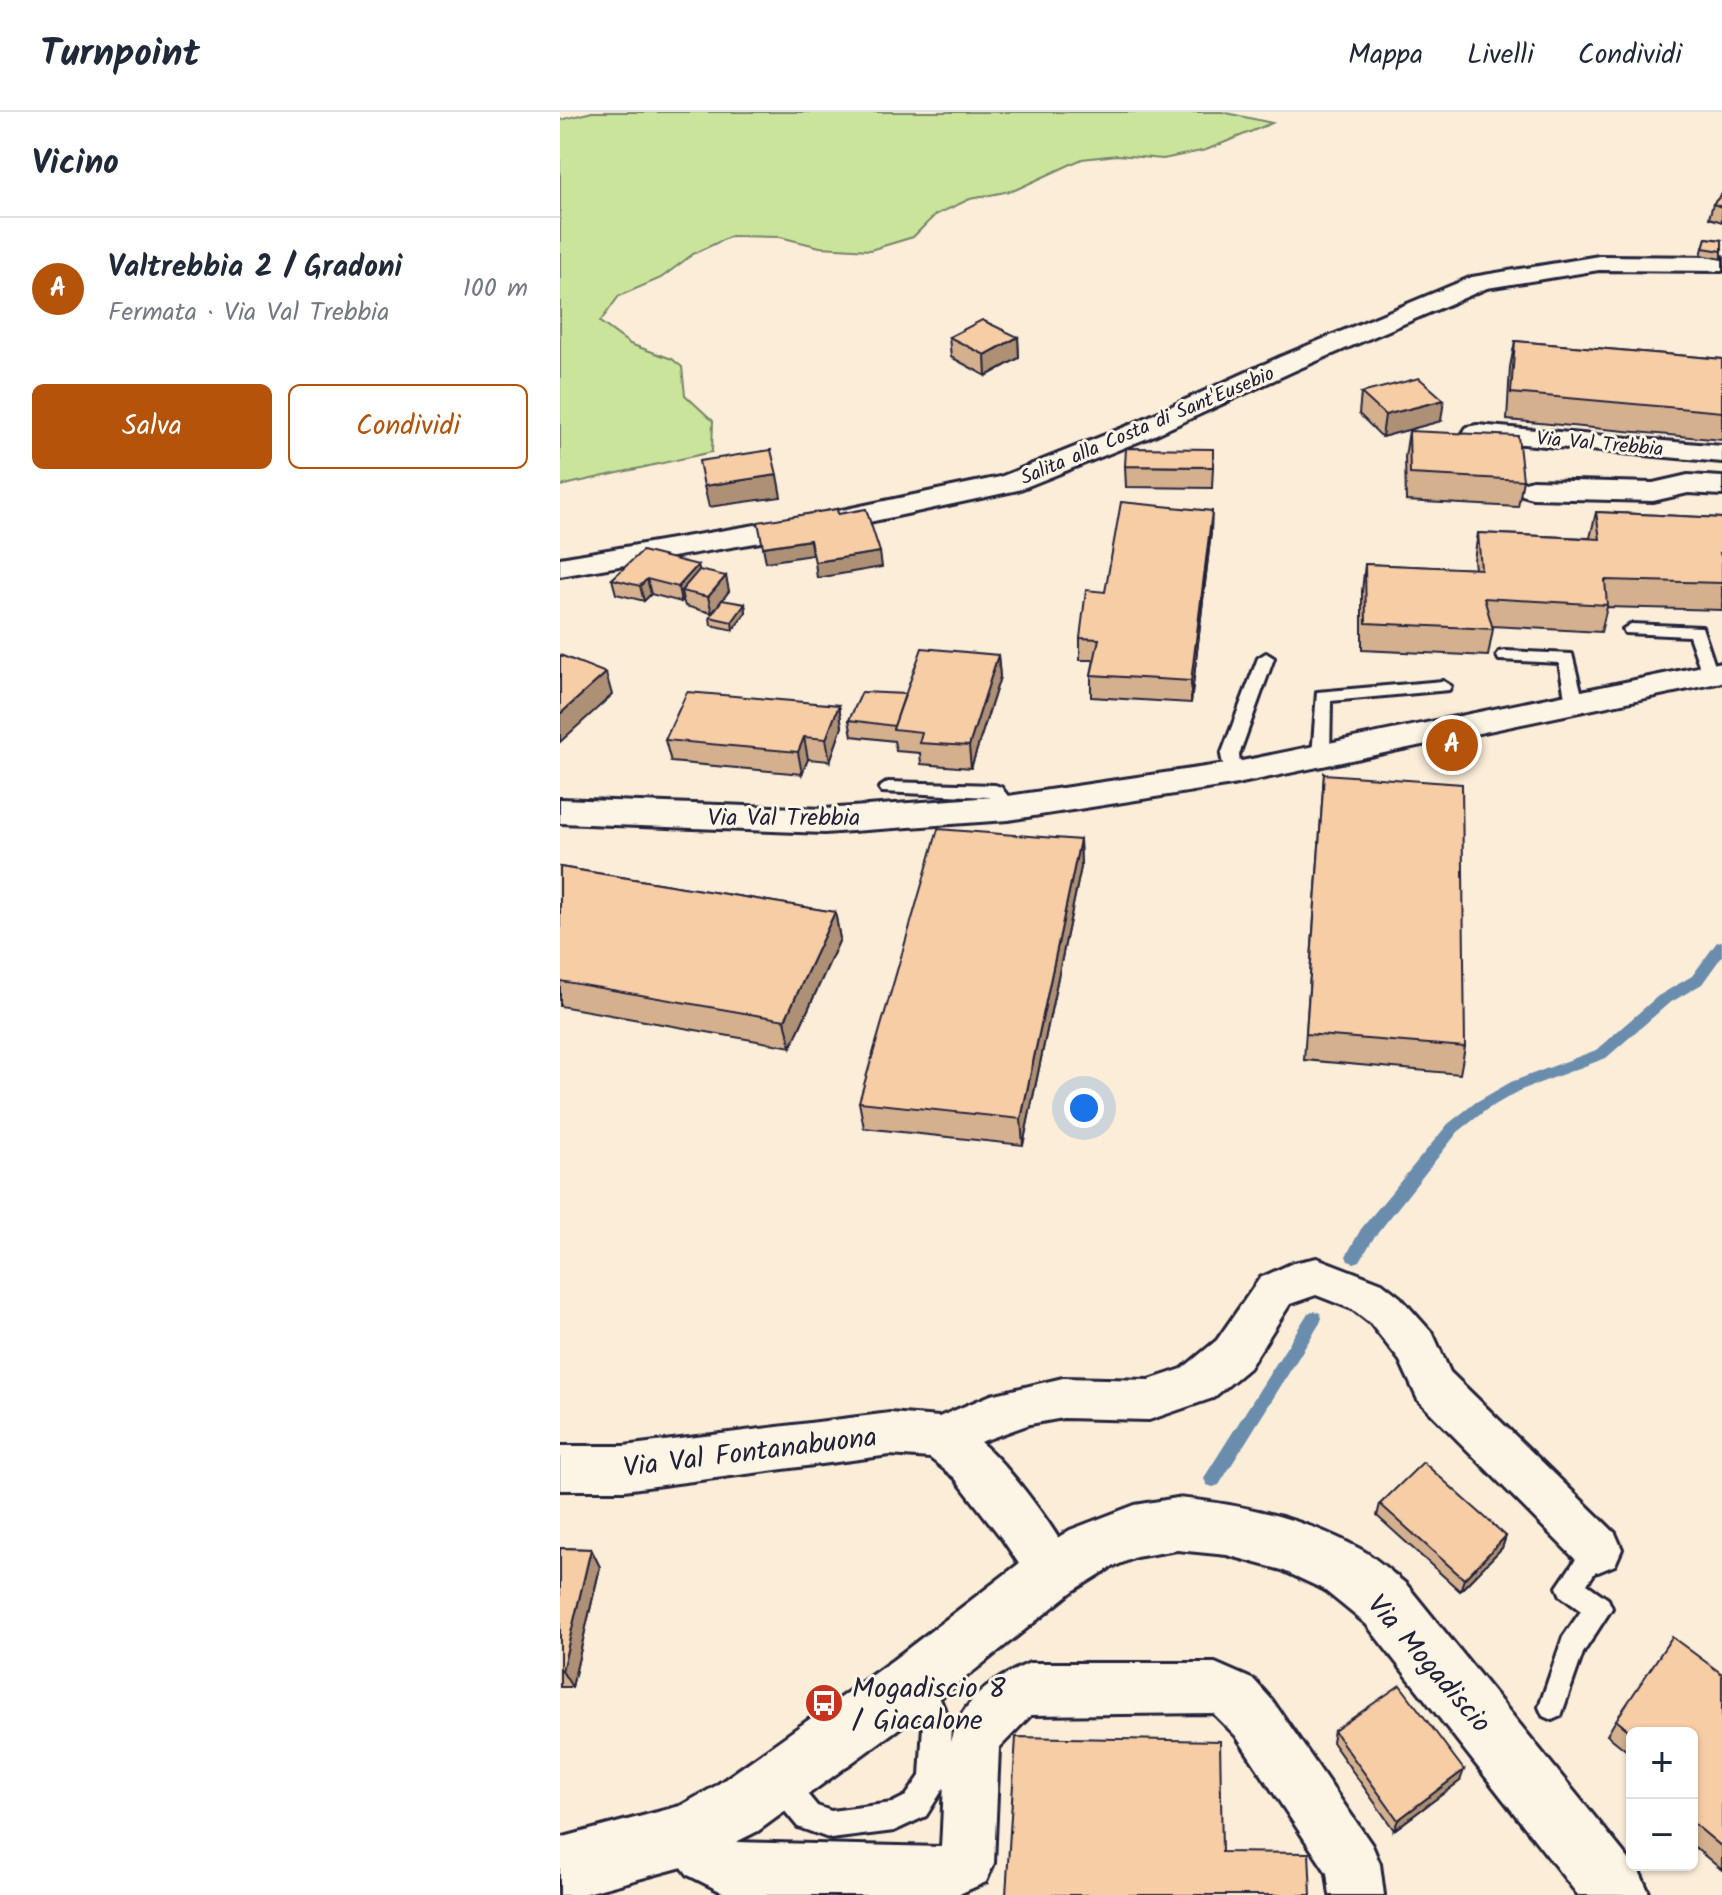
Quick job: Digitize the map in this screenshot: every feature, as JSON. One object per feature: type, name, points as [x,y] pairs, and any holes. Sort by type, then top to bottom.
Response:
[{"type":"street","name":"Salita alla Costa di Sant'Eusebio","points":[[571,565],[847,518],[1008,484],[1140,431],[1289,363],[1481,282],[1599,263],[1722,264]]},
{"type":"street","name":"Via Val Trebbia","points":[[1477,433],[1722,454]]},
{"type":"street","name":"Via Val Trebbia","points":[[1532,489],[1653,492],[1688,484],[1722,486]]},
{"type":"street","name":"Via Val Trebbia","points":[[560,811],[824,821],[1008,808],[1232,774],[1716,674]]},
{"type":"street","name":"Via Val Fontanabuona","points":[[560,1468],[624,1468],[890,1434],[940,1438],[991,1416],[1030,1404],[1063,1398],[1149,1400],[1197,1384],[1233,1354],[1275,1291],[1293,1281],[1317,1276],[1367,1296],[1385,1310],[1417,1348],[1434,1386],[1598,1549]]},
{"type":"street","points":[[940,1438],[971,1463],[1020,1524],[1053,1572]]},
{"type":"street","name":"Via Mogadiscio","points":[[560,1869],[690,1834],[736,1809],[914,1681],[1053,1572],[1090,1549],[1135,1531],[1177,1524],[1227,1529],[1290,1545],[1343,1570],[1386,1604],[1618,1895]]},
{"type":"street","points":[[690,1834],[703,1854],[716,1864],[731,1869],[967,1879],[974,1741],[984,1725],[1013,1695],[1030,1688],[1215,1688],[1236,1698],[1254,1718],[1353,1864],[1357,1895]]},
{"type":"lane","name":"Via Val Trebbia","points":[[1631,629],[1696,631],[1716,674]]},
{"type":"lane","points":[[1505,656],[1566,658],[1575,703]]},
{"type":"lane","points":[[1232,774],[1230,755],[1266,658]]},
{"type":"lane","points":[[1321,756],[1323,696],[1443,686]]},
{"type":"lane","name":"Via Val Trebbia","points":[[888,788],[995,791],[1008,808]]},
{"type":"lane","name":"Via Val Fontanabuona","points":[[1552,1707],[1572,1646],[1599,1608],[1570,1587],[1598,1549]]},
{"type":"lane","points":[[776,1779],[808,1817],[831,1825],[894,1817],[916,1806],[934,1781],[937,1725],[928,1701],[914,1681]]},
{"type":"green space","points":[[592,112],[1222,112],[1272,123],[1206,150],[1163,159],[1117,155],[1082,159],[1015,190],[970,199],[935,215],[913,237],[870,250],[820,247],[780,237],[731,236],[693,254],[661,278],[619,296],[600,322],[630,344],[672,359],[682,367],[685,395],[713,421],[712,452],[560,486],[560,120]]},
{"type":"building","points":[[1722,194],[1722,207],[1713,204]]},
{"type":"building","points":[[1706,238],[1722,240],[1722,251],[1703,248]]},
{"type":"building","points":[[982,320],[1018,337],[985,355],[949,337]]},
{"type":"building","points":[[1515,341],[1722,359],[1722,412],[1511,393]]},
{"type":"building","points":[[1419,378],[1444,400],[1385,415],[1361,393]]},
{"type":"building","points":[[1409,431],[1518,436],[1523,480],[1410,474]]},
{"type":"building","points":[[1126,448],[1213,449],[1213,467],[1125,466]]},
{"type":"building","points":[[771,450],[777,475],[704,486],[699,461]]},
{"type":"building","points":[[1121,502],[1212,511],[1191,681],[1091,675],[1099,639],[1080,638],[1086,590],[1105,592]]},
{"type":"building","points":[[837,509],[838,514],[866,509],[880,552],[815,562],[810,540],[763,547],[758,522]]},
{"type":"building","points":[[1596,512],[1722,518],[1722,583],[1605,580],[1607,605],[1484,598],[1493,629],[1366,623],[1365,564],[1481,569],[1478,533],[1600,539]]},
{"type":"building","points":[[642,551],[698,565],[678,587],[647,579],[640,586],[612,579]]},
{"type":"building","points":[[699,570],[726,576],[708,597],[681,591]]},
{"type":"building","points":[[722,600],[745,604],[732,622],[710,617]]},
{"type":"building","points":[[922,648],[998,655],[969,746],[919,743],[922,732],[893,729]]},
{"type":"building","points":[[560,655],[606,673],[560,714]]},
{"type":"building","points":[[687,692],[839,705],[826,739],[804,737],[798,752],[665,740]]},
{"type":"building","points":[[862,692],[905,694],[894,726],[849,720]]},
{"type":"building","points":[[1324,774],[1462,784],[1465,1047],[1306,1034]]},
{"type":"building","points":[[938,829],[1080,840],[1021,1119],[859,1102]]},
{"type":"building","points":[[560,867],[835,912],[785,1020],[560,981]]},
{"type":"building","points":[[1423,1462],[1506,1536],[1464,1579],[1380,1504]]},
{"type":"building","points":[[560,1548],[591,1549],[562,1671],[560,1671]]},
{"type":"building","points":[[1672,1637],[1722,1674],[1722,1847],[1698,1827],[1698,1727],[1626,1728],[1616,1720]]},
{"type":"building","points":[[1400,1685],[1464,1770],[1398,1820],[1334,1731]]},
{"type":"building","points":[[1016,1737],[1220,1741],[1222,1852],[1309,1853],[1311,1895],[1006,1895]]},
{"type":"waterway","points":[[1354,1256],[1367,1234],[1453,1128],[1481,1106],[1516,1086],[1601,1054],[1663,1000],[1697,980],[1722,946]]},
{"type":"waterway","points":[[1213,1479],[1314,1318]]},
{"type":"place","name":"Valtrebbia 2 / Gradoni","points":[[1452,745]]},
{"type":"place","name":"Mogadiscio 8 / Giacalone","points":[[824,1703]]}]
